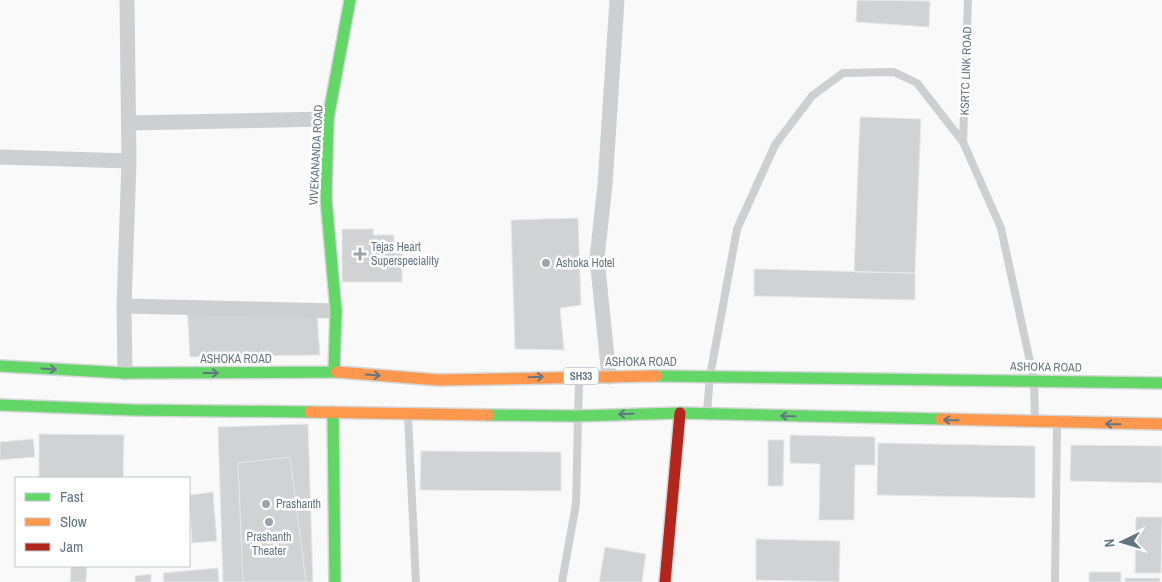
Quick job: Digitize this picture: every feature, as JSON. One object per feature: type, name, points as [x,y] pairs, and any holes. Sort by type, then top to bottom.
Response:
[{"type":"main road","name":"VIVEKANANDA ROAD","points":[[334,372],[336,311],[326,198],[328,119],[350,0]]},
{"type":"main road","name":"ASHOKA ROAD","points":[[0,366],[125,373],[334,372],[439,380],[579,376],[710,376],[1162,383]]},
{"type":"main road","points":[[0,405],[577,416],[680,413],[1162,424]]},
{"type":"main road","points":[[333,412],[335,582]]},
{"type":"main road","points":[[665,582],[680,413]]},
{"type":"street","points":[[125,373],[124,306],[129,161],[127,0]]},
{"type":"street","points":[[608,377],[597,258],[605,186],[617,0]]},
{"type":"street","points":[[128,123],[328,119]]},
{"type":"street","points":[[0,156],[129,161]]},
{"type":"street","points":[[124,306],[336,311]]},
{"type":"lane","name":"KSRTC LINK ROAD","points":[[963,142],[968,0]]},
{"type":"lane","points":[[707,415],[710,376],[737,230],[774,145],[812,96],[843,73],[894,72],[917,83],[963,142],[1001,228],[1034,380],[1035,422]]},
{"type":"lane","points":[[562,582],[576,504],[579,376]]},
{"type":"lane","points":[[407,412],[416,582]]},
{"type":"lane","points":[[1055,582],[1057,423]]},
{"type":"building","points":[[857,0],[930,1],[929,27],[856,22]]},
{"type":"building","points":[[860,117],[921,119],[915,273],[854,272]]},
{"type":"building","name":"Ashoka Hotel","points":[[578,218],[581,305],[560,308],[564,350],[515,349],[511,220]]},
{"type":"building","points":[[342,229],[374,229],[373,235],[394,235],[394,253],[402,253],[402,282],[342,282]]},
{"type":"building","points":[[754,269],[915,273],[915,300],[754,296]]},
{"type":"building","points":[[187,307],[317,313],[320,355],[190,357]]},
{"type":"building","name":"Prashanth","points":[[308,424],[313,582],[223,582],[218,427]]},
{"type":"building","points":[[39,434],[124,435],[123,477],[39,477]]},
{"type":"building","points":[[790,435],[875,437],[875,465],[855,465],[854,520],[819,520],[820,464],[790,463]]},
{"type":"building","points":[[33,439],[35,457],[0,460],[0,442]]},
{"type":"building","points":[[768,440],[784,440],[783,486],[768,486]]},
{"type":"building","points":[[878,443],[1035,446],[1035,498],[877,495]]},
{"type":"building","points":[[1071,445],[1162,446],[1162,483],[1070,481]]},
{"type":"building","points":[[421,451],[561,452],[561,491],[420,490]]},
{"type":"building","name":"Prashanth Theater","points":[[290,457],[306,582],[243,582],[238,463]]},
{"type":"building","points":[[213,492],[217,541],[192,543],[190,495]]},
{"type":"building","points":[[1136,517],[1162,517],[1161,573],[1135,573]]},
{"type":"building","points":[[756,539],[840,541],[839,582],[756,580]]},
{"type":"building","points":[[605,547],[646,554],[642,582],[599,582]]},
{"type":"building","points":[[71,567],[87,567],[86,582],[70,582]]},
{"type":"building","points":[[218,568],[219,582],[164,582],[163,573]]},
{"type":"building","points":[[1089,572],[1121,572],[1121,582],[1089,582]]},
{"type":"building","points":[[151,574],[151,582],[135,582],[135,576]]},
{"type":"building","points":[[1125,578],[1160,578],[1160,582],[1125,582]]},
{"type":"traffic: fast","points":[[334,372],[336,311],[326,198],[328,119],[350,0]]},
{"type":"traffic: fast","points":[[0,366],[125,373],[337,372]]},
{"type":"traffic: fast","points":[[657,376],[1162,383]]},
{"type":"traffic: fast","points":[[0,405],[133,410],[310,412]]},
{"type":"traffic: fast","points":[[333,412],[335,582]]},
{"type":"traffic: fast","points":[[489,415],[577,416],[680,413],[941,419]]},
{"type":"traffic: slow","points":[[337,372],[439,380],[657,376]]},
{"type":"traffic: slow","points":[[310,412],[489,415]]},
{"type":"traffic: slow","points":[[941,419],[1162,424]]},
{"type":"traffic: jam","points":[[665,582],[680,413]]},
{"type":"place","name":"Tejas Heart Superspeciality","points":[[360,254]]},
{"type":"place","name":"Ashoka Hotel","points":[[546,263]]},
{"type":"place","name":"Prashanth","points":[[266,504]]},
{"type":"place","name":"Prashanth Theater","points":[[269,522]]}]
